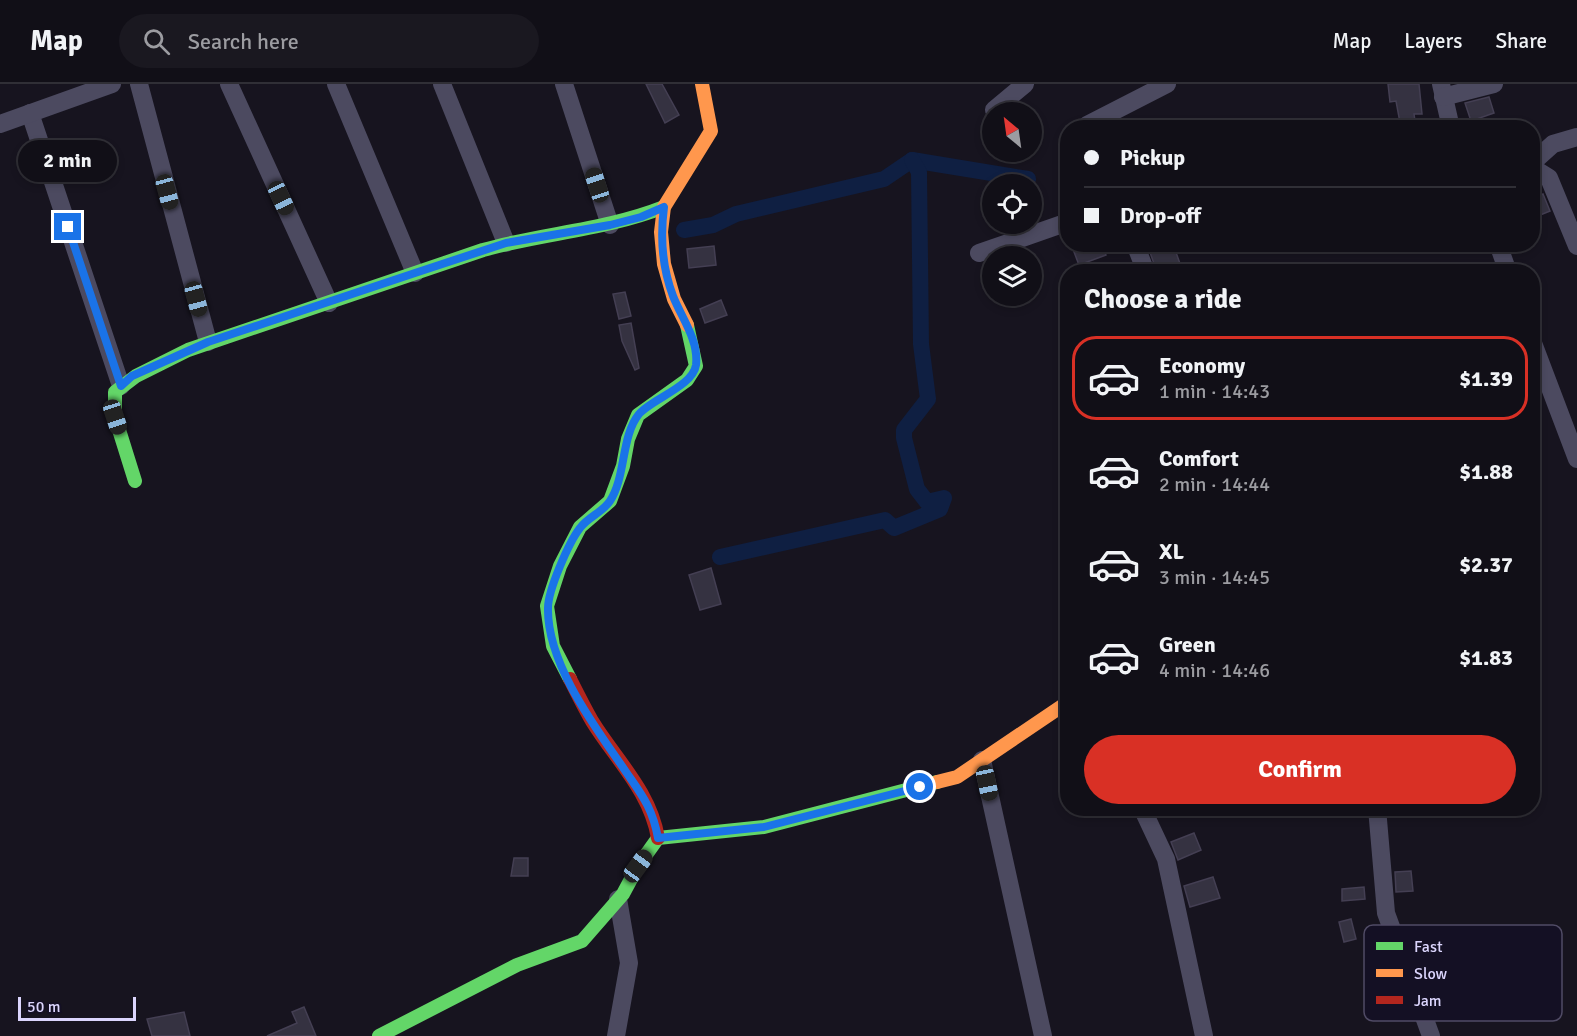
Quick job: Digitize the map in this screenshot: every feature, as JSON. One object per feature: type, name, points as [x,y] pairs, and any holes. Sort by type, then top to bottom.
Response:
[{"type":"street","points":[[0,124],[112,84]]},
{"type":"street","points":[[139,84],[208,342]]},
{"type":"street","points":[[229,84],[328,303]]},
{"type":"street","points":[[336,84],[415,273]]},
{"type":"street","points":[[441,84],[506,243]]},
{"type":"street","points":[[564,84],[610,225]]},
{"type":"street","points":[[379,1036],[517,965],[582,941],[618,900],[658,838],[655,820],[643,793],[592,722],[553,646],[548,606],[560,566],[580,527],[610,501],[623,466],[628,439],[638,415],[687,380],[696,366],[686,321],[674,299],[664,264],[661,232],[664,207],[711,131],[702,84]]},
{"type":"street","points":[[1004,102],[1025,84]]},
{"type":"street","points":[[1097,120],[1167,84]]},
{"type":"street","points":[[1448,120],[1442,91],[1494,84]]},
{"type":"street","points":[[30,114],[121,386]]},
{"type":"street","points":[[1540,156],[1553,144],[1577,137]]},
{"type":"street","points":[[1540,172],[1549,178],[1577,246]]},
{"type":"street","points":[[135,481],[115,417],[115,392],[132,376],[208,342],[506,243],[610,225],[641,217],[664,207]]},
{"type":"street","points":[[979,253],[1060,225]]},
{"type":"street","points":[[1540,361],[1577,459]]},
{"type":"street","points":[[658,838],[764,827],[957,777],[1060,707]]},
{"type":"street","points":[[982,760],[1043,1036]]},
{"type":"street","points":[[1146,816],[1166,859],[1204,1036]]},
{"type":"street","points":[[1378,816],[1386,913],[1390,925]]},
{"type":"street","points":[[616,1036],[630,963],[618,900]]},
{"type":"street","points":[[1426,1021],[1431,1036]]},
{"type":"building","points":[[646,84],[662,84],[679,115],[665,123]]},
{"type":"building","points":[[1388,84],[1419,84],[1422,114],[1414,114],[1415,120],[1400,120],[1396,101],[1390,102]]},
{"type":"building","points":[[1489,97],[1494,113],[1471,120],[1465,103]]},
{"type":"building","points":[[1543,194],[1550,211],[1540,215],[1540,195]]},
{"type":"building","points":[[714,246],[716,265],[689,268],[687,249]]},
{"type":"building","points":[[1074,252],[1105,252],[1106,255],[1079,264]]},
{"type":"building","points":[[1150,252],[1176,252],[1180,264],[1154,264]]},
{"type":"building","points":[[625,292],[631,316],[619,319],[613,294]]},
{"type":"building","points":[[721,300],[727,315],[705,323],[700,309]]},
{"type":"building","points":[[631,323],[639,368],[635,370],[622,341],[619,325]]},
{"type":"building","points":[[711,568],[721,604],[700,610],[689,575]]},
{"type":"building","points":[[1194,833],[1201,850],[1178,860],[1171,842]]},
{"type":"building","points":[[514,858],[528,858],[528,876],[511,876]]},
{"type":"building","points":[[1411,871],[1413,891],[1396,892],[1395,872]]},
{"type":"building","points":[[1213,877],[1220,898],[1190,907],[1184,886]]},
{"type":"building","points":[[1364,887],[1365,899],[1342,901],[1342,889]]},
{"type":"building","points":[[1351,919],[1356,939],[1344,942],[1339,922]]},
{"type":"building","points":[[304,1007],[316,1036],[267,1036],[297,1023],[292,1012]]},
{"type":"building","points":[[184,1012],[190,1036],[152,1036],[147,1019]]},
{"type":"waterway","points":[[684,230],[713,225],[736,214],[884,179],[912,160],[997,174]]},
{"type":"waterway","points":[[720,557],[885,520],[894,528],[940,509],[944,498],[927,502],[917,489],[904,438],[904,430],[928,399],[921,344],[919,172],[912,160]]},
{"type":"traffic: fast","points":[[135,481],[115,417],[115,392],[136,376],[188,350],[483,250],[620,221],[664,207]]},
{"type":"traffic: fast","points":[[570,679],[553,646],[547,606],[560,566],[580,527],[610,501],[623,466],[628,439],[638,415],[687,380],[696,366],[687,325]]},
{"type":"traffic: fast","points":[[379,1036],[517,965],[582,941],[623,894],[638,866],[658,838],[764,827],[937,782]]},
{"type":"traffic: slow","points":[[687,325],[674,299],[664,264],[661,232],[664,207],[711,131],[702,84]]},
{"type":"traffic: slow","points":[[937,782],[957,777],[1060,707]]},
{"type":"traffic: jam","points":[[570,679],[592,721],[631,776],[648,805],[658,838]]},
{"type":"route","points":[[68,227],[121,386],[132,376],[208,342],[506,243],[610,225],[641,217],[664,207],[661,232],[664,264],[674,299],[686,321],[696,366],[687,380],[638,415],[628,439],[623,466],[610,501],[580,527],[560,566],[548,606],[553,646],[592,722],[643,793],[655,820],[658,838],[764,827],[920,787]]}]
